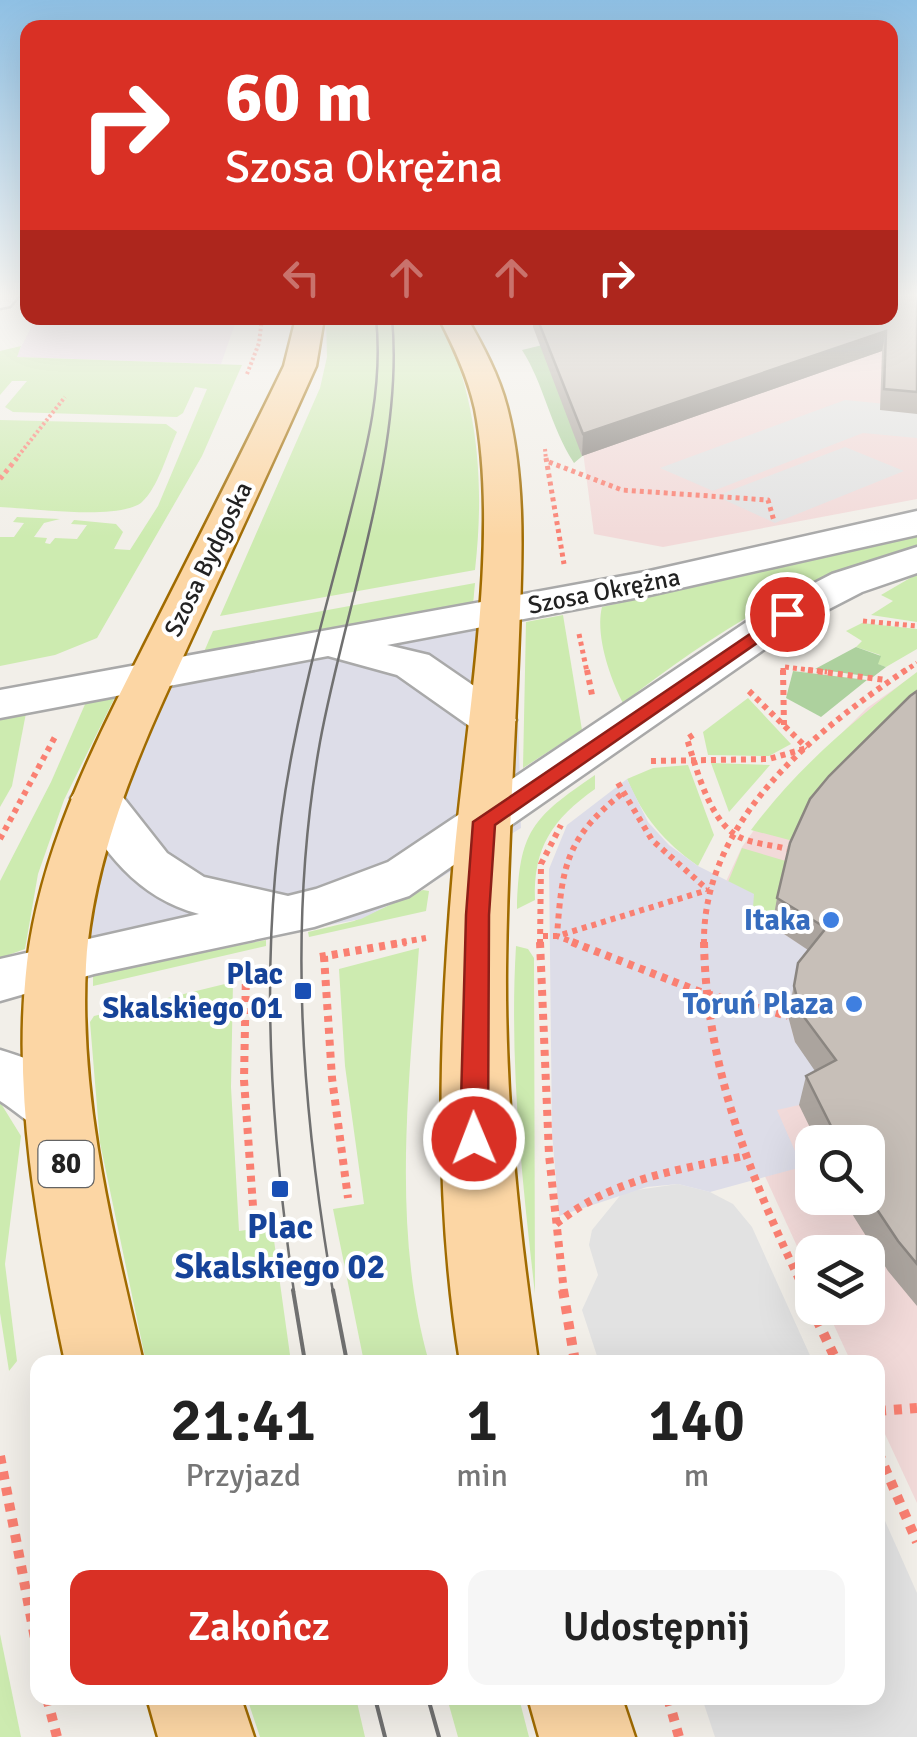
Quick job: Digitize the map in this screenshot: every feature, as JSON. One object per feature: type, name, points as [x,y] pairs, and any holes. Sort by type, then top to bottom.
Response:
[{"type":"main road","name":"Szosa Bydgoska","points":[[97,798],[296,375]]},
{"type":"main road","points":[[479,375],[490,408],[500,540],[472,1107],[482,1269],[497,1355]]},
{"type":"main road","name":"80","points":[[97,798],[65,906],[29,971],[60,1110],[73,1217],[103,1355]]},
{"type":"main road","points":[[196,1705],[206,1737]]},
{"type":"main road","points":[[577,1705],[587,1737]]},
{"type":"street","name":"Szosa Okrężna","points":[[0,704],[645,584],[917,523]]},
{"type":"street","points":[[500,540],[526,565],[552,576],[605,585],[645,584]]},
{"type":"street","points":[[29,971],[345,902],[408,874],[787,614],[846,583],[917,559]]},
{"type":"street","name":"Szosa Okrężna","points":[[290,650],[349,648],[400,661],[452,689],[492,720]]},
{"type":"street","points":[[97,798],[153,873],[201,898],[270,908],[345,902]]},
{"type":"street","points":[[0,1074],[60,1110]]},
{"type":"path","points":[[0,480],[65,396]]},
{"type":"path","points":[[548,462],[622,490],[768,500],[775,523],[768,534]]},
{"type":"path","points":[[846,623],[917,626]]},
{"type":"path","points":[[578,630],[594,704]]},
{"type":"path","points":[[772,675],[799,656]]},
{"type":"path","points":[[835,1355],[744,1156],[715,1068],[703,993],[708,890],[733,834],[807,748],[888,681],[917,663]]},
{"type":"path","points":[[783,667],[888,681]]},
{"type":"path","points":[[783,667],[784,728]]},
{"type":"path","points":[[733,702],[760,682]]},
{"type":"path","points":[[748,690],[807,748]]},
{"type":"path","points":[[0,839],[64,720],[58,693]]},
{"type":"path","points":[[703,727],[687,739],[720,817],[733,834],[787,849]]},
{"type":"path","points":[[695,757],[768,760],[807,748]]},
{"type":"path","points":[[708,890],[652,840],[624,792],[582,827],[568,847],[557,936],[703,993],[788,1016]]},
{"type":"path","points":[[568,817],[549,843],[541,864],[540,898],[555,1224],[574,1355]]},
{"type":"path","points":[[324,956],[332,1078],[348,1198]]},
{"type":"path","points":[[246,972],[244,1080],[254,1220]]},
{"type":"path","points":[[555,1224],[582,1199],[616,1186],[744,1156]]},
{"type":"path","points":[[885,1410],[917,1408]]},
{"type":"path","points":[[0,1456],[30,1620]]},
{"type":"path","points":[[885,1468],[917,1542]]},
{"type":"path","points":[[49,1705],[56,1737]]},
{"type":"path","points":[[670,1705],[680,1737]]},
{"type":"shaded area","points":[[573,375],[917,375],[917,499],[663,547],[594,534]]},
{"type":"shaded area","points":[[845,400],[917,407],[917,438],[863,433],[713,491],[660,468]]},
{"type":"shaded area","points":[[845,447],[904,471],[775,523],[716,496]]},
{"type":"shaded area","points":[[515,597],[521,828],[427,886],[361,919],[30,982],[129,671]]},
{"type":"shaded area","points":[[917,673],[917,1503],[885,1434],[885,1355],[848,1355],[834,1325],[885,1325],[885,1235],[795,1235],[795,1242],[753,1150],[721,892],[742,847],[776,799],[867,708]]},
{"type":"shaded area","points":[[627,779],[648,822],[669,845],[698,866],[754,894],[752,921],[772,926],[827,962],[793,992],[788,1015],[795,1042],[835,1086],[799,1105],[777,1110],[795,1151],[795,1169],[710,1192],[678,1184],[647,1187],[559,1216],[552,1132],[549,869],[567,825]]},
{"type":"shaded area","points":[[678,1184],[710,1192],[733,1204],[752,1227],[810,1355],[597,1355],[582,1310],[598,1275],[589,1245],[592,1230],[623,1192]]},
{"type":"shaded area","points":[[885,1521],[917,1593],[917,1737],[715,1737],[704,1705],[885,1705]]},
{"type":"green space","points":[[0,375],[238,375],[202,456],[97,638],[55,655],[0,666],[0,537],[14,537],[24,523],[13,522],[17,517],[60,519],[44,523],[34,537],[47,538],[45,543],[50,544],[55,538],[77,539],[87,525],[71,524],[74,520],[116,524],[123,532],[114,549],[130,550],[158,506],[207,389],[195,387],[183,413],[177,417],[13,412],[5,407],[27,381],[12,381],[0,395]]},
{"type":"green space","points":[[323,375],[462,375],[476,441],[479,504],[475,570],[220,616]]},
{"type":"green space","points":[[575,375],[598,443],[574,463],[559,435],[536,377]]},
{"type":"green space","points":[[0,420],[166,424],[177,432],[158,479],[142,502],[115,511],[52,511],[0,507]]},
{"type":"green space","points":[[917,535],[917,546],[837,572],[762,609],[691,653],[623,703],[602,643],[602,607]]},
{"type":"green space","points":[[917,574],[917,622],[871,615],[893,601],[881,595]]},
{"type":"green space","points":[[475,583],[473,605],[203,654],[213,631]]},
{"type":"green space","points":[[563,615],[582,730],[523,768],[526,622]]},
{"type":"green space","points":[[862,623],[917,629],[917,649],[886,667],[877,664],[880,655],[856,647],[862,641],[846,631]]},
{"type":"green space","points":[[856,647],[881,656],[878,664],[886,667],[873,677],[815,669]]},
{"type":"green space","points":[[793,671],[867,680],[821,717],[786,698]]},
{"type":"green space","points":[[917,672],[917,712],[797,842],[751,830],[828,745]]},
{"type":"green space","points":[[116,695],[64,800],[38,874],[25,949],[0,958],[0,881],[51,782],[86,702]]},
{"type":"green space","points":[[748,698],[791,744],[769,756],[708,755],[703,732]]},
{"type":"green space","points":[[26,713],[12,786],[0,807],[0,718]]},
{"type":"green space","points":[[711,763],[770,765],[729,812]]},
{"type":"green space","points":[[688,765],[714,835],[698,866],[656,828],[627,779],[653,768]]},
{"type":"green space","points":[[595,775],[595,789],[548,836],[538,865],[535,900],[517,909],[521,861],[533,829],[557,803]]},
{"type":"green space","points":[[742,848],[789,862],[772,926],[752,921],[728,882]]},
{"type":"green space","points":[[423,890],[429,891],[426,911],[309,937],[308,932],[354,921]]},
{"type":"green space","points":[[266,940],[266,946],[93,986],[93,973]]},
{"type":"green space","points":[[516,946],[528,949],[534,958],[535,1294],[516,1077]]},
{"type":"green space","points":[[419,948],[408,1104],[406,1208],[417,1312],[427,1355],[363,1355],[333,1209],[364,1204],[345,1066],[339,969]]},
{"type":"green space","points":[[233,982],[231,1087],[239,1231],[272,1226],[290,1355],[145,1355],[100,1143],[90,1022],[94,1016]]},
{"type":"green space","points":[[0,1102],[21,1136],[5,1264],[17,1361],[9,1371],[0,1313]]},
{"type":"green space","points":[[0,1634],[21,1737],[0,1737]]},
{"type":"green space","points":[[249,1705],[358,1705],[365,1737],[260,1737]]},
{"type":"green space","points":[[449,1705],[521,1705],[529,1737],[458,1737]]},
{"type":"building","points":[[560,375],[756,375],[583,434]]},
{"type":"building","points":[[884,375],[917,375],[917,392],[884,389]]},
{"type":"building","name":"Toruń Plaza","points":[[917,691],[917,1264],[881,1215],[885,1215],[885,1125],[830,1125],[806,1076],[836,1060],[801,1013],[794,986],[798,963],[826,928],[777,898],[790,843],[810,799]]},
{"type":"tram line","points":[[294,1292],[273,1088],[270,1020],[274,884],[298,721],[359,480],[377,375]]},
{"type":"tram line","points":[[333,1292],[313,1155],[302,1017],[304,880],[320,742],[370,530],[390,421],[393,375]]},
{"type":"tram line","points":[[293,1290],[304,1355]]},
{"type":"tram line","points":[[333,1290],[346,1355]]},
{"type":"tram line","points":[[377,1705],[385,1737]]},
{"type":"tram line","points":[[430,1705],[439,1737]]},
{"type":"place","name":"Itaka","points":[[831,920]]},
{"type":"place","name":"Plac Skalskiego 01","points":[[303,991]]},
{"type":"place","name":"Toruń Plaza","points":[[854,1004]]},
{"type":"place","name":"Plac Skalskiego 02","points":[[280,1189]]},
{"type":"route","points":[[474,1139],[478,915],[484,822],[787,614]]}]
